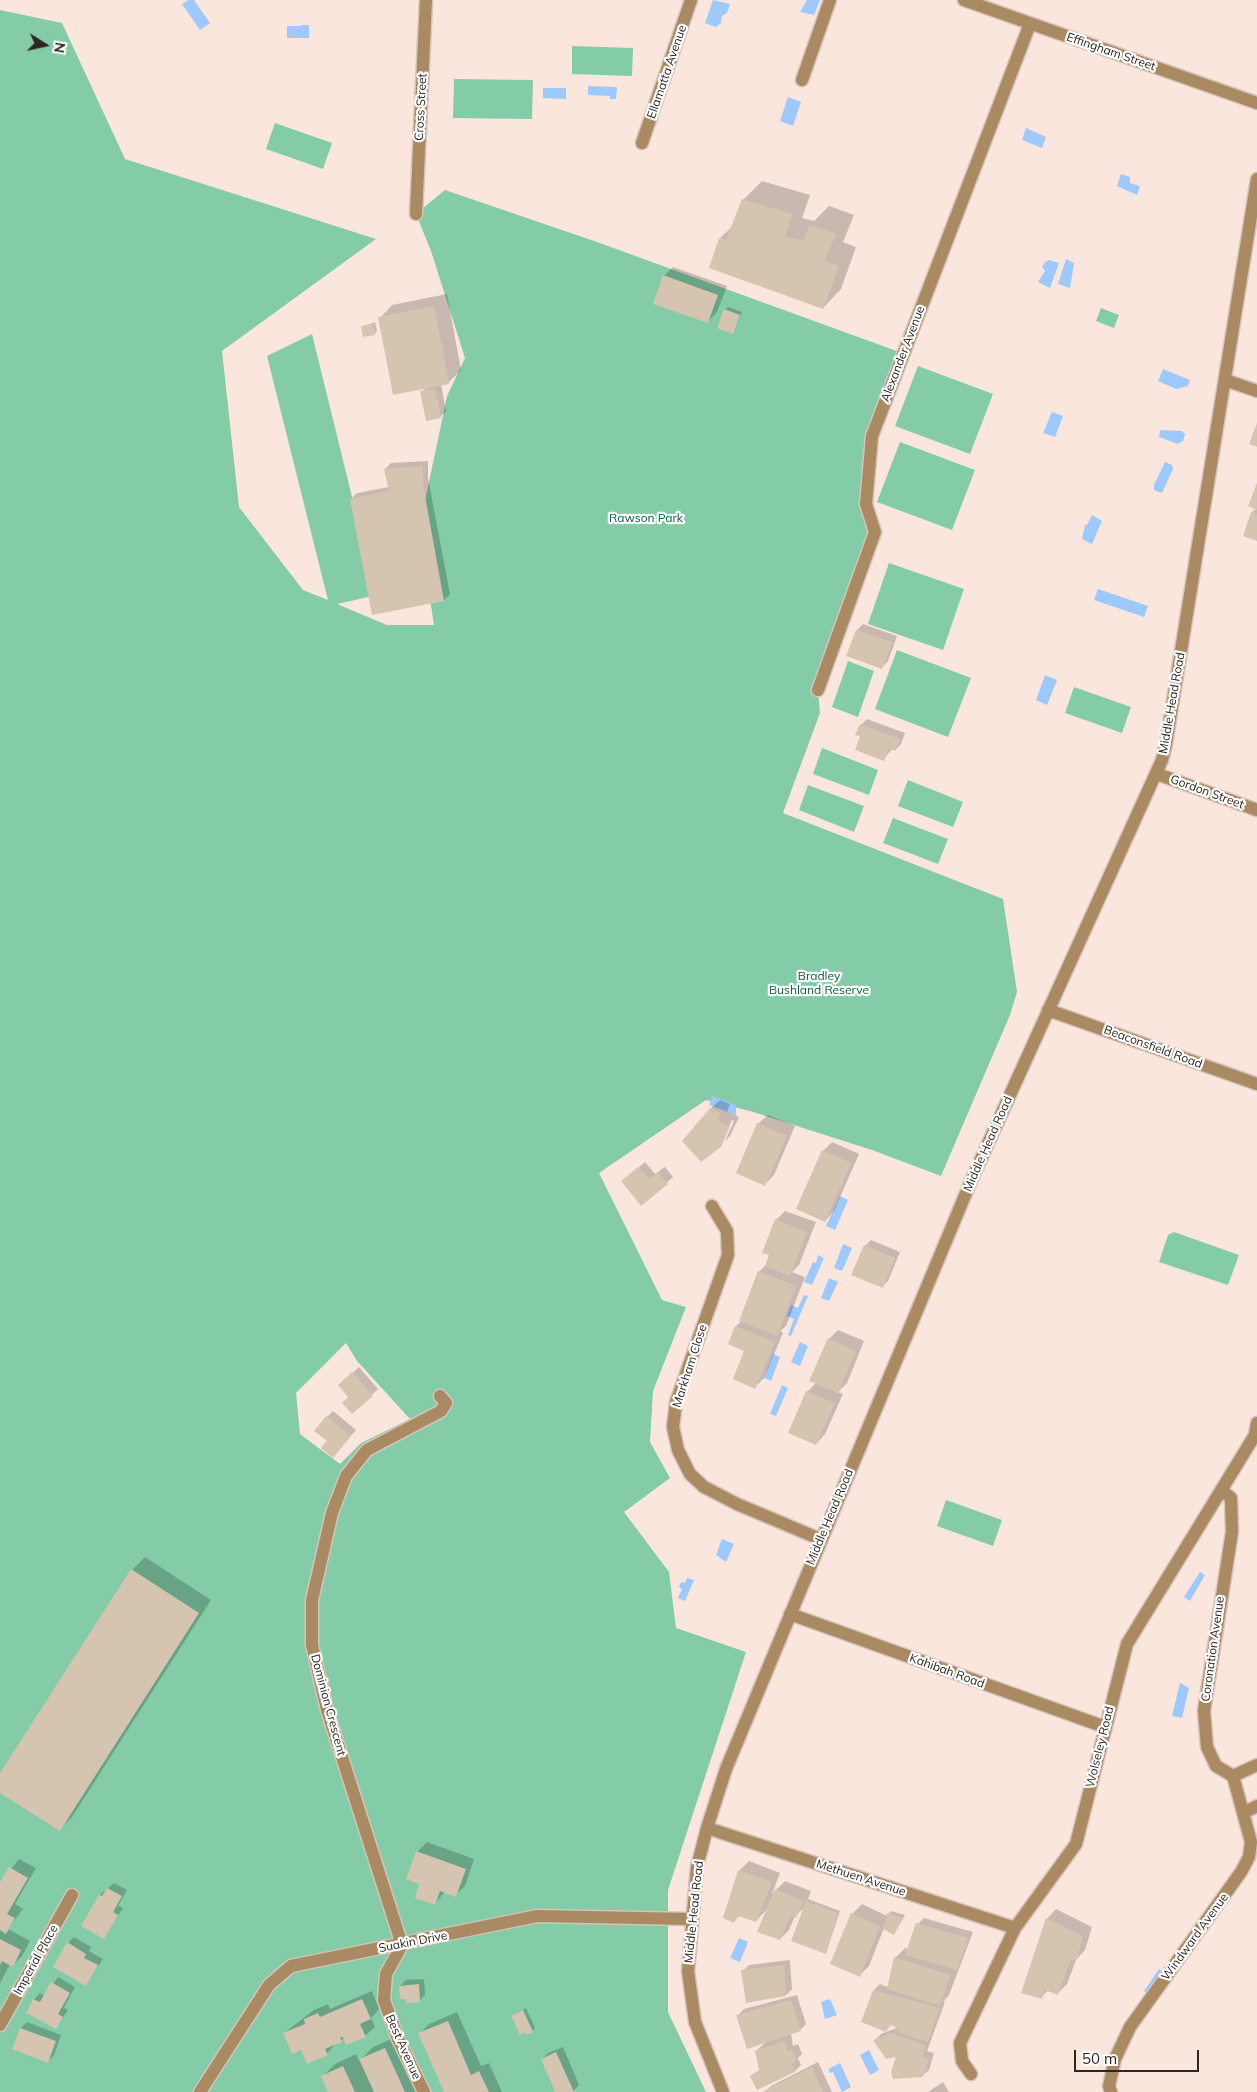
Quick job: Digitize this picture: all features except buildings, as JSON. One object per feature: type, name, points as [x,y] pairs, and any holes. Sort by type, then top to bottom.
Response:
[{"type":"street","name":"Cross Street","points":[[416,214],[426,0]]},
{"type":"street","name":"Ellamatta Avenue","points":[[642,143],[691,0]]},
{"type":"street","points":[[802,80],[830,0]]},
{"type":"street","name":"Effingham Street","points":[[964,0],[1257,103]]},
{"type":"street","name":"Alexander Avenue","points":[[818,690],[875,532],[866,504],[872,436],[1030,24]]},
{"type":"street","name":"Middle Head Road","points":[[723,2092],[695,2022],[688,1971],[690,1920],[697,1867],[707,1828],[726,1769],[820,1539],[971,1181],[1157,774],[1166,744],[1257,179]]},
{"type":"street","points":[[1225,380],[1257,391]]},
{"type":"street","name":"Gordon Street","points":[[1157,774],[1257,810]]},
{"type":"street","name":"Beaconsfield Road","points":[[1048,1010],[1257,1084]]},
{"type":"street","name":"Markham Close","points":[[712,1206],[727,1230],[728,1255],[676,1402],[673,1427],[678,1450],[690,1474],[704,1487],[737,1504],[820,1539]]},
{"type":"street","name":"Dominion Crescent","points":[[402,1945],[327,1710],[312,1645],[312,1600],[332,1513],[346,1476],[367,1450],[441,1411],[446,1403],[440,1396]]},
{"type":"street","name":"Wolseley Road","points":[[971,2074],[962,2061],[960,2044],[1015,1928],[1076,1844],[1104,1727],[1127,1644],[1255,1435],[1257,1423]]},
{"type":"street","name":"Coronation Avenue","points":[[1221,1490],[1231,1498],[1232,1532],[1204,1711],[1207,1748],[1216,1766],[1224,1773],[1233,1776]]},
{"type":"street","name":"Kahibah Road","points":[[790,1614],[1104,1727]]},
{"type":"street","points":[[1233,1776],[1257,1765]]},
{"type":"street","name":"Windward Avenue","points":[[1111,2092],[1110,2086],[1115,2058],[1130,2028],[1241,1872],[1249,1857],[1251,1842],[1233,1776]]},
{"type":"street","points":[[1243,1813],[1257,1806]]},
{"type":"street","name":"Methuen Avenue","points":[[707,1828],[1015,1928]]},
{"type":"street","name":"Imperial Place","points":[[0,2025],[72,1896]]},
{"type":"street","name":"Suakin Drive","points":[[200,2092],[269,1985],[291,1966],[402,1945],[537,1916],[690,1920]]},
{"type":"street","name":"Best Avenue","points":[[402,1945],[386,1974],[384,2000],[398,2039],[424,2092]]},
{"type":"green space","points":[[0,10],[62,23],[125,159],[376,239],[222,351],[239,507],[303,590],[328,600],[267,356],[312,334],[355,509],[373,596],[337,604],[387,625],[434,625],[419,530],[447,396],[465,358],[431,251],[416,214],[445,190],[597,242],[902,353],[872,436],[866,504],[875,532],[818,690],[820,713],[783,813],[1003,899],[1017,992],[1010,1015],[941,1176],[872,1150],[750,1111],[706,1100],[599,1173],[662,1300],[686,1307],[653,1391],[650,1442],[670,1478],[624,1512],[669,1572],[676,1628],[746,1652],[668,1890],[668,2012],[706,2092],[0,2092]],"holes":[[[346,1343],[357,1361],[410,1419],[361,1443],[340,1464],[300,1434],[296,1393]]]},
{"type":"green space","points":[[572,46],[633,48],[632,76],[572,74]]},
{"type":"green space","points":[[454,79],[533,80],[532,119],[453,118]]},
{"type":"green space","points":[[275,123],[332,143],[323,169],[266,149]]},
{"type":"green space","points":[[1101,308],[1119,315],[1114,328],[1096,321]]},
{"type":"green space","points":[[918,366],[993,394],[970,454],[895,426]]},
{"type":"green space","points":[[900,442],[975,470],[952,530],[877,502]]},
{"type":"green space","points":[[889,563],[964,589],[943,650],[868,624]]},
{"type":"green space","points":[[897,650],[971,678],[948,737],[875,709]]},
{"type":"green space","points":[[848,661],[874,671],[858,717],[832,707]]},
{"type":"green space","points":[[1074,687],[1131,707],[1122,733],[1065,713]]},
{"type":"green space","points":[[822,748],[878,770],[869,795],[813,774]]},
{"type":"green space","points":[[908,780],[963,802],[953,827],[898,806]]},
{"type":"green space","points":[[808,785],[864,806],[854,832],[799,810]]},
{"type":"green space","points":[[893,818],[948,839],[938,864],[883,843]]},
{"type":"green space","points":[[1174,1232],[1239,1255],[1228,1285],[1159,1262],[1168,1235]]},
{"type":"green space","points":[[946,1500],[1002,1520],[993,1546],[937,1526]]},
{"type":"water","points":[[189,0],[194,0],[210,23],[200,30],[182,4]]},
{"type":"water","points":[[713,0],[730,4],[727,13],[722,16],[721,23],[716,27],[705,23]]},
{"type":"water","points":[[807,0],[820,0],[814,15],[800,12]]},
{"type":"water","points":[[309,25],[309,38],[287,38],[287,26]]},
{"type":"water","points":[[588,86],[617,87],[616,99],[610,99],[610,96],[588,95]]},
{"type":"water","points":[[543,88],[566,88],[566,99],[543,98]]},
{"type":"water","points":[[788,97],[801,102],[793,126],[780,121]]},
{"type":"water","points":[[1026,128],[1046,137],[1042,148],[1022,140]]},
{"type":"water","points":[[1121,174],[1130,177],[1130,183],[1140,186],[1137,195],[1117,186]]},
{"type":"water","points":[[1066,259],[1074,263],[1070,288],[1058,284]]},
{"type":"water","points":[[1049,260],[1059,263],[1050,288],[1038,282],[1045,271],[1042,267]]},
{"type":"water","points":[[1163,369],[1190,380],[1188,386],[1176,389],[1158,381]]},
{"type":"water","points":[[1052,412],[1063,416],[1055,437],[1043,433]]},
{"type":"water","points":[[1160,430],[1182,431],[1185,434],[1183,441],[1178,444],[1159,437]]},
{"type":"water","points":[[1165,462],[1172,465],[1173,469],[1162,493],[1154,490],[1154,485]]},
{"type":"water","points":[[1092,515],[1102,521],[1092,544],[1082,539],[1085,525],[1087,525]]},
{"type":"water","points":[[1098,589],[1148,606],[1144,617],[1094,600]]},
{"type":"water","points":[[1045,675],[1057,680],[1047,705],[1036,700]]},
{"type":"water","points":[[712,1096],[736,1105],[736,1115],[709,1105]]},
{"type":"water","points":[[840,1196],[848,1200],[835,1230],[826,1226]]},
{"type":"water","points":[[843,1244],[852,1248],[842,1271],[834,1268]]},
{"type":"water","points":[[818,1255],[824,1258],[812,1285],[804,1282],[813,1262],[816,1263]]},
{"type":"water","points":[[829,1278],[838,1282],[829,1301],[821,1298]]},
{"type":"water","points":[[804,1295],[808,1296],[791,1336],[788,1335],[794,1319],[787,1316],[791,1305],[798,1308]]},
{"type":"water","points":[[800,1342],[808,1346],[800,1366],[791,1362]]},
{"type":"water","points":[[773,1354],[780,1357],[771,1381],[764,1378]]},
{"type":"water","points":[[782,1385],[788,1388],[776,1416],[770,1414]]},
{"type":"water","points":[[722,1539],[734,1544],[726,1562],[716,1555]]},
{"type":"water","points":[[1200,1572],[1205,1575],[1190,1601],[1184,1597]]},
{"type":"water","points":[[687,1578],[694,1580],[685,1601],[678,1598],[682,1589],[679,1587],[681,1582],[685,1583]]},
{"type":"water","points":[[1180,1683],[1189,1688],[1182,1718],[1172,1716]]},
{"type":"water","points":[[739,1938],[748,1942],[740,1962],[730,1958]]},
{"type":"water","points":[[1159,1969],[1162,1972],[1148,1994],[1144,1991]]},
{"type":"water","points":[[830,1999],[837,2015],[825,2019],[821,2002]]},
{"type":"water","points":[[869,2050],[879,2070],[870,2075],[860,2055]]},
{"type":"water","points":[[840,2063],[851,2087],[842,2092],[833,2072],[830,2073],[828,2069]]},
{"type":"park label","name":"Rawson Park","points":[[646,518]]},
{"type":"park label","name":"Bradley Bushland Reserve","points":[[819,983]]}]
